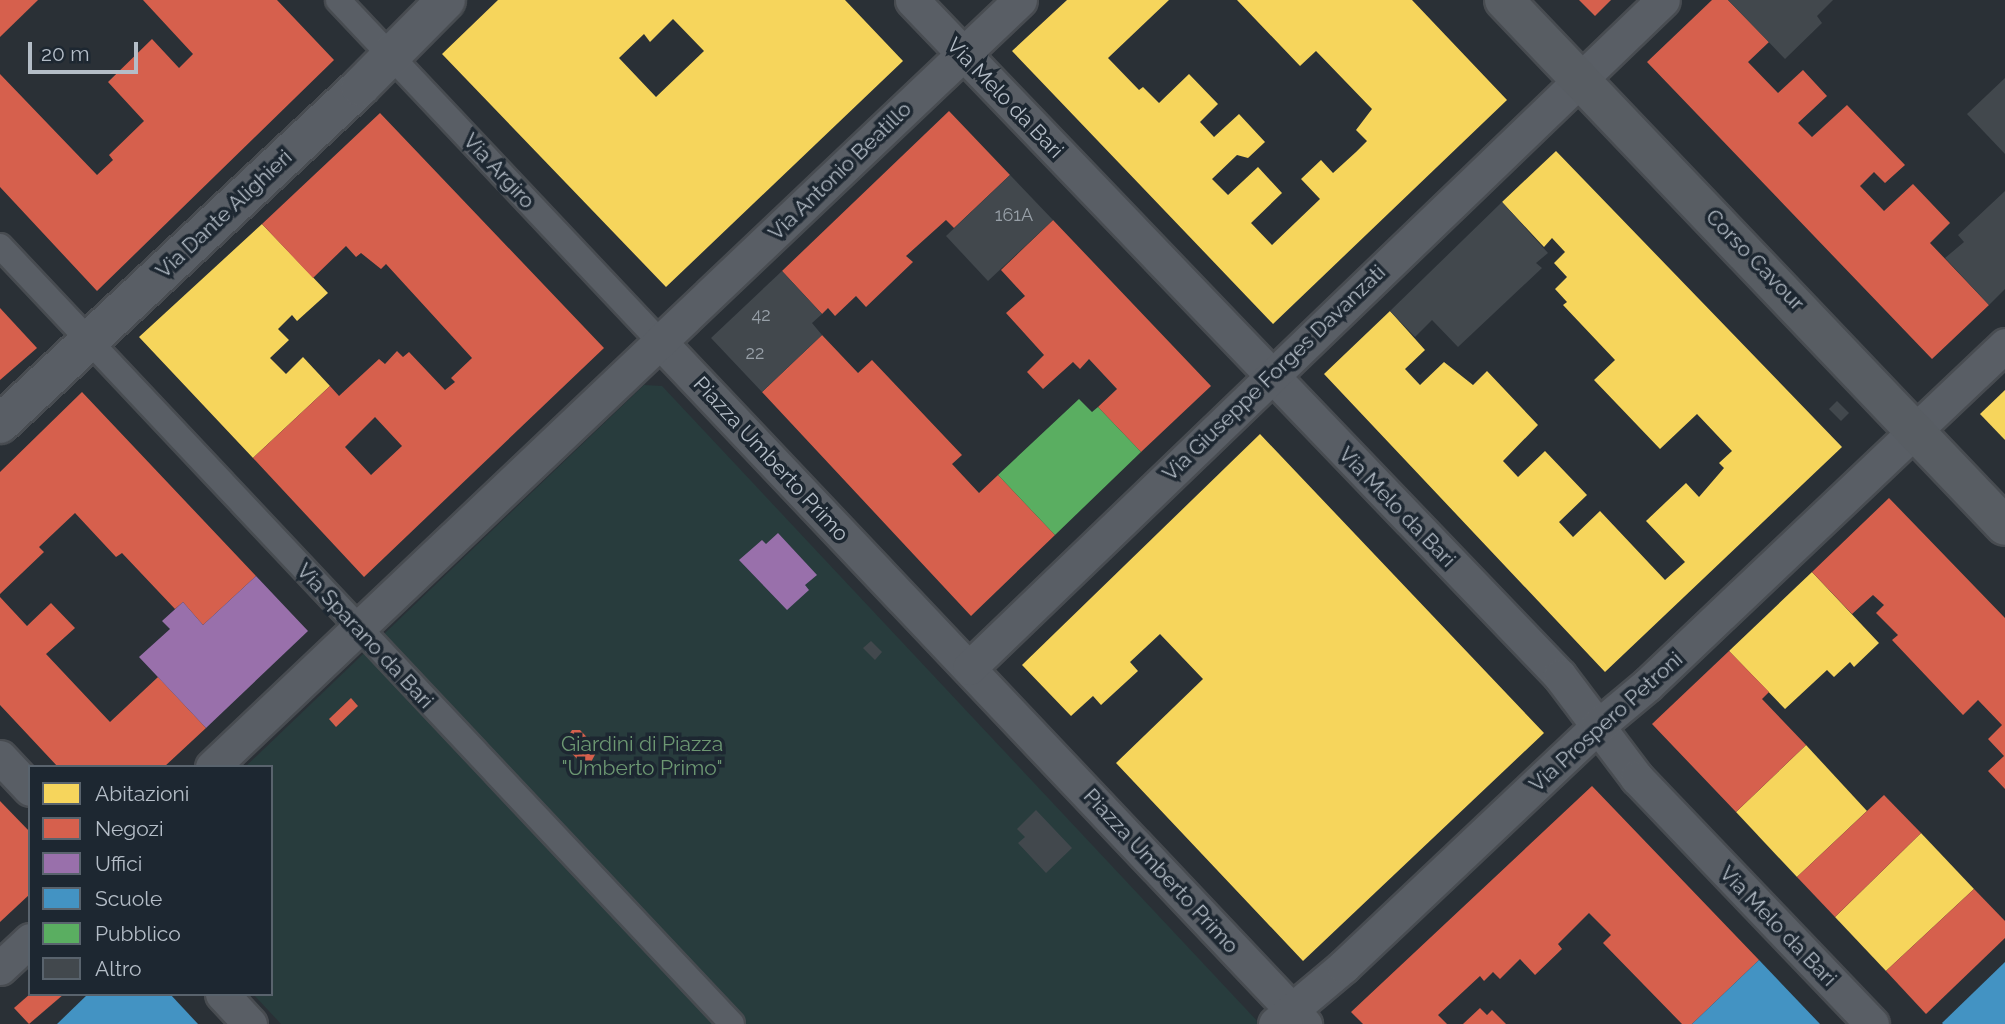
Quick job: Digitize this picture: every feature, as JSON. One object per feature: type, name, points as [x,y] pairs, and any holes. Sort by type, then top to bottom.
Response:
[{"type":"main road","name":"Corso Cavour","points":[[1504,0],[1916,429],[2004,525]]},
{"type":"street","name":"Via Argiro","points":[[338,0],[660,342]]},
{"type":"street","name":"Via Dante Alighieri","points":[[0,424],[446,0]]},
{"type":"street","name":"Via Melo da Bari","points":[[912,0],[1560,676],[1637,778],[1872,1024]]},
{"type":"street","name":"Via Antonio Beatillo","points":[[660,342],[1020,0]]},
{"type":"street","name":"Via Giuseppe Forges Davanzati","points":[[969,668],[1663,0]]},
{"type":"street","name":"Via Sparano da Bari","points":[[0,246],[732,1024]]},
{"type":"street","points":[[214,765],[660,342]]},
{"type":"street","name":"Piazza Umberto Primo","points":[[660,342],[969,668],[1290,1019]]},
{"type":"street","name":"Via Prospero Petroni","points":[[1290,1019],[2005,345]]},
{"type":"street","points":[[0,757],[28,787]]},
{"type":"street","points":[[0,968],[28,942]]},
{"type":"street","points":[[224,996],[250,1024]]},
{"type":"green space","name":"Giardini di Piazza \"Umberto Primo\"","points":[[644,385],[662,386],[1260,1024],[281,1024],[255,996],[273,996],[273,765],[247,765]]},
{"type":"building: Abitazioni","points":[[498,0],[845,0],[903,61],[666,287],[442,54]],"holes":[[[673,19],[704,51],[656,97],[619,58],[644,34],[650,42]]]},
{"type":"building: Abitazioni","points":[[1067,0],[1169,0],[1108,58],[1139,90],[1143,87],[1159,103],[1189,74],[1218,104],[1200,122],[1214,137],[1239,114],[1265,142],[1248,158],[1237,155],[1212,179],[1228,195],[1258,167],[1282,193],[1251,223],[1272,245],[1320,199],[1301,179],[1321,160],[1333,173],[1356,152],[1367,141],[1356,130],[1372,109],[1316,51],[1300,66],[1237,0],[1412,0],[1507,100],[1273,324],[1012,51]]},
{"type":"building: Abitazioni","points":[[1556,151],[1842,447],[1605,672],[1324,374],[1390,311],[1425,350],[1405,369],[1420,385],[1444,362],[1473,385],[1487,371],[1538,425],[1503,461],[1518,477],[1545,451],[1587,495],[1559,522],[1573,537],[1600,511],[1665,580],[1685,562],[1646,521],[1686,483],[1699,497],[1724,468],[1719,463],[1732,451],[1697,414],[1660,449],[1594,380],[1615,360],[1563,305],[1567,302],[1555,289],[1567,277],[1554,263],[1565,252],[1552,238],[1544,247],[1502,202]]},
{"type":"building: Abitazioni","points":[[262,224],[328,293],[297,321],[292,315],[278,329],[289,340],[270,358],[286,374],[303,357],[330,386],[253,458],[139,337]]},
{"type":"building: Abitazioni","points":[[2005,390],[2005,440],[1980,414]]},
{"type":"building: Abitazioni","points":[[1260,434],[1544,733],[1303,961],[1116,763],[1203,679],[1160,634],[1130,662],[1138,671],[1101,705],[1093,696],[1071,716],[1022,665]]},
{"type":"building: Abitazioni","points":[[1812,572],[1879,643],[1854,667],[1850,662],[1834,677],[1827,670],[1785,709],[1729,651]]},
{"type":"building: Abitazioni","points":[[1806,745],[1867,811],[1797,877],[1736,812]]},
{"type":"building: Abitazioni","points":[[1921,833],[1974,889],[1886,971],[1835,917]]},
{"type":"building: Negozi","points":[[0,0],[38,0],[0,37]]},
{"type":"building: Negozi","points":[[143,0],[277,0],[334,60],[97,291],[0,187],[0,74],[97,175],[113,160],[109,155],[144,121],[108,82],[152,39],[179,68],[193,54]]},
{"type":"building: Negozi","points":[[1579,0],[1611,0],[1595,16]]},
{"type":"building: Negozi","points":[[1712,0],[1728,0],[1769,42],[1748,62],[1778,93],[1803,70],[1827,96],[1798,123],[1812,137],[1847,105],[1905,165],[1885,183],[1874,172],[1860,186],[1884,211],[1913,184],[1950,223],[1930,243],[1989,305],[1932,359],[1647,62]]},
{"type":"building: Negozi","points":[[949,111],[1010,175],[954,228],[946,220],[906,256],[913,262],[866,307],[856,296],[835,316],[828,308],[822,314],[782,271]]},
{"type":"building: Negozi","points":[[380,113],[604,348],[364,577],[253,458],[330,386],[339,396],[379,359],[385,364],[397,351],[403,357],[409,352],[445,390],[455,382],[451,378],[472,358],[386,264],[381,269],[361,253],[356,257],[346,246],[313,278],[262,224]],"holes":[[[375,417],[402,446],[371,475],[345,447]]]},
{"type":"building: Negozi","points":[[1053,220],[1211,386],[1141,452],[1098,407],[1117,389],[1089,359],[1080,369],[1073,362],[1043,389],[1027,372],[1044,355],[1006,313],[1025,296],[1001,270]]},
{"type":"building: Negozi","points":[[0,308],[37,348],[0,380]]},
{"type":"building: Negozi","points":[[822,335],[858,373],[872,360],[962,455],[952,464],[979,493],[998,475],[1055,535],[971,616],[762,392]]},
{"type":"building: Negozi","points":[[82,392],[256,576],[203,625],[183,602],[175,609],[122,553],[116,557],[75,513],[39,547],[44,552],[0,594],[0,472]]},
{"type":"building: Negozi","points":[[1889,498],[2005,618],[2005,789],[1988,771],[2004,756],[1988,739],[2002,725],[1978,700],[1963,715],[1892,640],[1898,635],[1876,613],[1884,605],[1873,595],[1852,614],[1812,572]]},
{"type":"building: Negozi","points":[[0,597],[27,626],[51,603],[75,628],[46,654],[110,722],[158,677],[206,728],[166,765],[56,765],[0,705]]},
{"type":"building: Negozi","points":[[1729,651],[1769,692],[1762,699],[1806,745],[1736,812],[1652,724]]},
{"type":"building: Negozi","points":[[351,698],[358,706],[336,727],[329,719]]},
{"type":"building: Negozi","points":[[572,730],[580,730],[598,749],[590,764],[582,764],[563,744]]},
{"type":"building: Negozi","points":[[1592,786],[1759,960],[1692,1024],[1682,1024],[1603,943],[1611,935],[1589,913],[1558,944],[1562,949],[1535,975],[1520,959],[1500,979],[1493,972],[1484,981],[1480,976],[1438,1015],[1447,1024],[1363,1024],[1351,1012]]},
{"type":"building: Negozi","points":[[1884,795],[1921,833],[1835,917],[1797,877]]},
{"type":"building: Negozi","points":[[0,801],[28,830],[28,896],[0,922]]},
{"type":"building: Negozi","points":[[1974,889],[2005,921],[2005,938],[1926,1014],[1886,971]]},
{"type":"building: Negozi","points":[[28,996],[62,996],[29,1024],[14,1008]]},
{"type":"building: Negozi","points":[[1480,1008],[1487,1015],[1492,1010],[1506,1024],[1463,1024]]},
{"type":"building: Uffici","points":[[778,533],[817,575],[805,585],[809,590],[787,610],[739,560],[762,540],[766,544]]},
{"type":"building: Uffici","points":[[256,576],[308,631],[206,728],[139,657],[170,629],[162,621],[183,602],[203,625]]},
{"type":"building: Scuole","points":[[1759,960],[1820,1024],[1692,1024]]},
{"type":"building: Scuole","points":[[2005,962],[2005,1024],[1942,1023]]},
{"type":"building: Scuole","points":[[86,996],[172,996],[198,1024],[57,1024]]},
{"type":"building: Pubblico","points":[[1079,399],[1092,412],[1098,407],[1141,452],[1055,535],[998,475]]},
{"type":"building: Altro","points":[[1728,0],[1833,0],[1817,16],[1822,23],[1785,59]]},
{"type":"building: Altro","points":[[2005,78],[2005,154],[1967,114]]},
{"type":"building: Altro","points":[[1010,175],[1053,220],[988,281],[946,236]]},
{"type":"building: Altro","points":[[2005,191],[2005,289],[1989,305],[1945,258],[1964,242],[1958,235]]},
{"type":"building: Altro","points":[[1502,202],[1548,253],[1536,263],[1542,268],[1458,347],[1432,320],[1415,337],[1390,311]]},
{"type":"building: Altro","points":[[782,271],[822,314],[812,323],[822,335],[762,392],[711,338]]},
{"type":"building: Altro","points":[[1837,401],[1849,413],[1841,421],[1829,409]]},
{"type":"building: Altro","points":[[871,641],[882,652],[875,660],[863,648]]},
{"type":"building: Altro","points":[[1036,810],[1072,848],[1046,873],[1018,843],[1025,837],[1017,829]]}]
